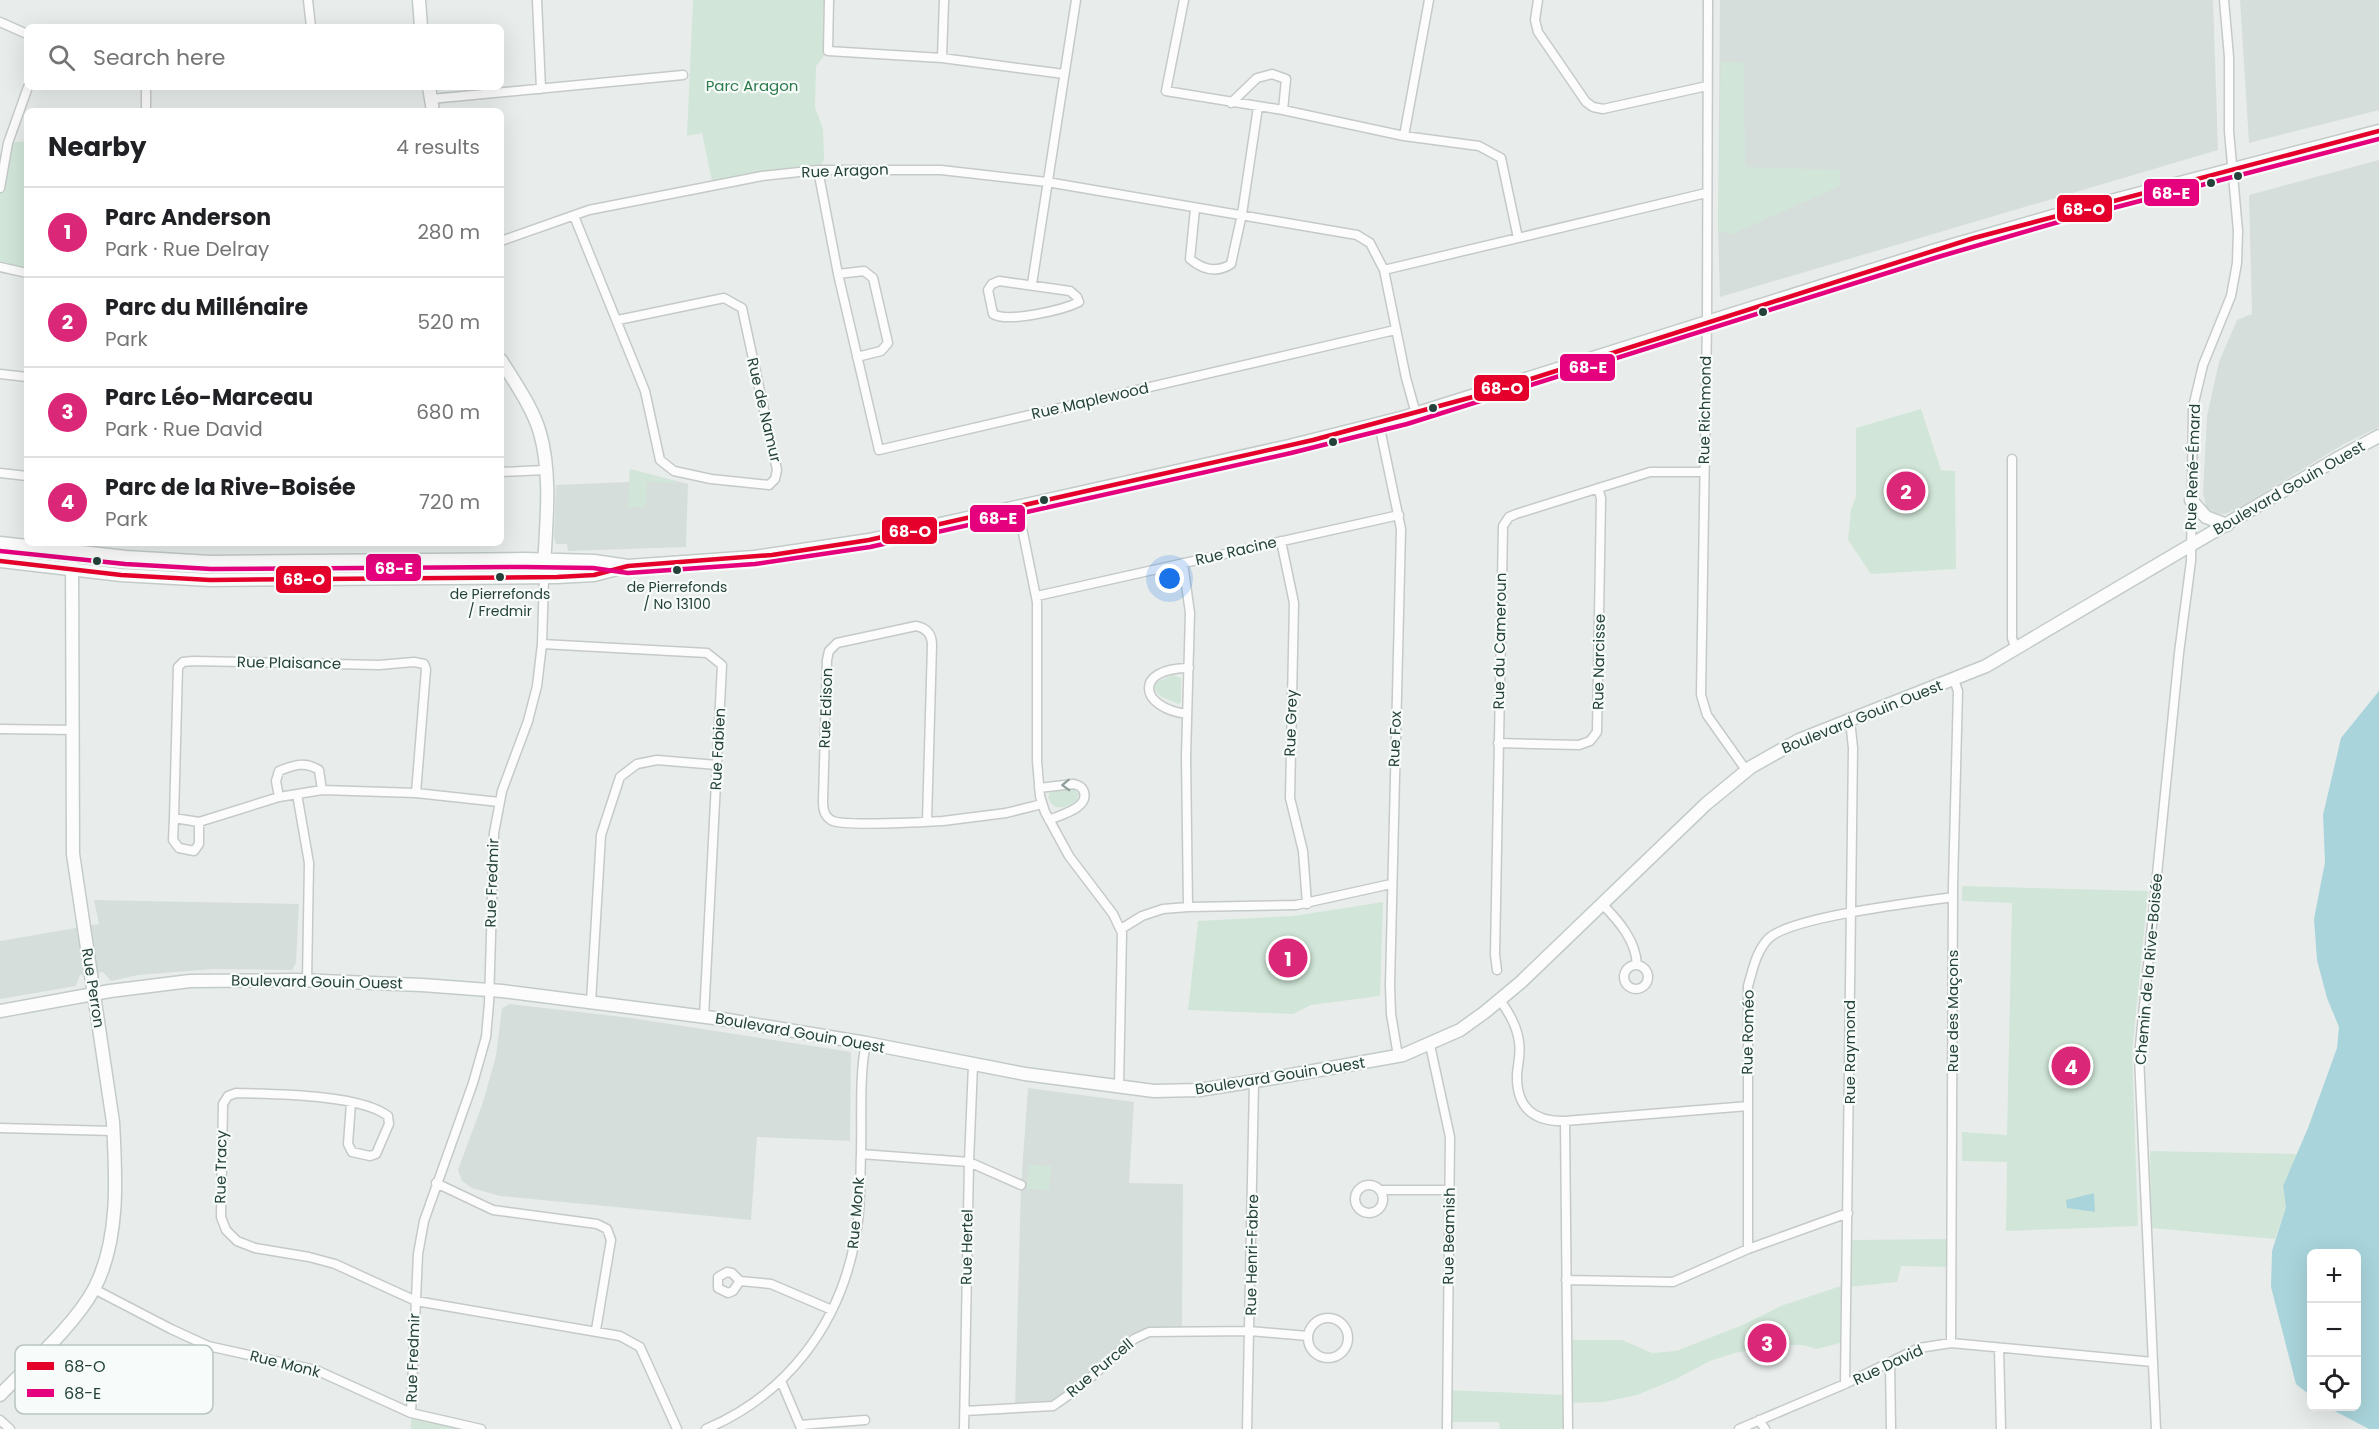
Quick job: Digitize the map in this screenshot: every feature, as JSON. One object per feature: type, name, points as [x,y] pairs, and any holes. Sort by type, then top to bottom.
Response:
[{"type":"street","points":[[308,0],[311,24]]},
{"type":"street","points":[[419,0],[421,24]]},
{"type":"street","points":[[537,0],[541,88]]},
{"type":"street","points":[[829,0],[828,51],[942,58],[1064,74]]},
{"type":"street","points":[[942,58],[944,0]]},
{"type":"street","points":[[1032,284],[1076,0]]},
{"type":"street","points":[[1184,0],[1166,91],[1282,110],[1404,136],[1479,146],[1501,158],[1518,238]]},
{"type":"street","points":[[1404,136],[1429,0]]},
{"type":"street","points":[[1538,0],[1535,20],[1538,32],[1586,102],[1593,107],[1603,109],[1707,86]]},
{"type":"street","name":"Rue Richmond","points":[[1708,0],[1702,699],[1707,716],[1746,770]]},
{"type":"street","name":"Rue René-Émard","points":[[2191,546],[2192,430],[2196,393],[2203,365],[2231,296],[2237,263],[2236,203],[2228,104],[2229,57],[2224,0]]},
{"type":"street","points":[[0,22],[24,33]]},
{"type":"street","points":[[1231,103],[1257,78],[1272,74],[1286,79],[1282,110]]},
{"type":"street","points":[[431,99],[683,75]]},
{"type":"street","points":[[0,188],[8,143],[27,90]]},
{"type":"street","points":[[146,90],[146,108]]},
{"type":"street","points":[[1195,209],[1190,259],[1200,268],[1222,270],[1231,264],[1242,214],[1258,107]]},
{"type":"street","points":[[0,561],[158,577],[249,581],[544,577],[594,575],[628,566],[729,560],[888,537],[1416,414],[1955,244],[2379,131]]},
{"type":"street","name":"Rue Aragon","points":[[504,239],[589,210],[762,176],[818,170],[941,170],[1047,182],[1357,235],[1370,243],[1384,270],[1395,330],[1416,414]]},
{"type":"street","name":"Rue Maplewood","points":[[818,170],[838,274],[879,450],[1395,330]]},
{"type":"street","points":[[1384,270],[1706,193]]},
{"type":"street","name":"Rue de Namur","points":[[574,216],[645,391],[660,460],[674,471],[711,479],[770,485],[775,479],[777,470],[742,308],[724,298],[618,320]]},
{"type":"street","points":[[0,267],[24,272]]},
{"type":"street","points":[[838,274],[864,271],[873,278],[888,343],[881,351],[858,357]]},
{"type":"street","points":[[999,281],[1032,284],[1070,291],[1079,302],[1069,307],[1032,315],[999,318],[993,314],[988,290],[992,284],[999,281]]},
{"type":"street","name":"Rue Fredmir","points":[[411,1413],[418,1254],[424,1221],[479,1065],[487,1030],[493,850],[499,802],[531,712],[542,644],[547,484],[541,435],[504,365]]},
{"type":"street","points":[[0,374],[24,377]]},
{"type":"street","name":"Rue Fox","points":[[1379,424],[1399,515],[1401,549],[1391,884],[1390,1000],[1398,1056]]},
{"type":"street","name":"Boulevard Gouin Ouest","points":[[0,1011],[94,994],[190,981],[307,981],[489,990],[704,1017],[866,1043],[973,1065],[1119,1087],[1179,1091],[1254,1082],[1398,1056],[1430,1045],[1460,1030],[1500,1000],[1706,804],[1746,770],[1799,740],[1954,680],[2016,649],[2379,436]]},
{"type":"street","points":[[2012,459],[2012,638],[2016,649]]},
{"type":"street","points":[[504,472],[545,470]]},
{"type":"street","name":"Rue du Cameroun","points":[[1497,970],[1495,955],[1503,526],[1511,516],[1650,472],[1704,472]]},
{"type":"street","points":[[0,473],[24,476]]},
{"type":"street","name":"Rue Narcisse","points":[[1498,743],[1579,745],[1590,741],[1597,732],[1601,498],[1598,489]]},
{"type":"street","points":[[2191,500],[2206,517],[2227,525]]},
{"type":"street","points":[[1018,508],[1037,596],[1037,749],[1042,804],[1074,864],[1121,928],[1123,943],[1119,1087]]},
{"type":"street","name":"Rue Racine","points":[[1037,596],[1399,515]]},
{"type":"street","name":"Rue Grey","points":[[1281,541],[1294,598],[1290,798],[1303,852],[1307,904]]},
{"type":"street","points":[[0,543],[24,545]]},
{"type":"street","points":[[43,546],[165,560],[236,563],[525,559],[594,561],[628,566]]},
{"type":"street","name":"Chemin de la Rive-Boisée","points":[[2156,1429],[2139,1056],[2179,653],[2189,584],[2191,546]]},
{"type":"street","name":"Rue Perron","points":[[48,1345],[77,1315],[94,1289],[106,1258],[112,1227],[113,1131],[73,854],[72,548]]},
{"type":"street","points":[[1183,563],[1190,613],[1187,714],[1188,907]]},
{"type":"street","name":"Rue Edison","points":[[927,821],[932,645],[930,633],[916,626],[837,643],[831,647],[828,655],[823,801],[824,812],[832,820],[839,822],[927,821],[990,815],[1042,804]]},
{"type":"street","name":"Rue Fabien","points":[[542,644],[707,653],[722,664],[704,1017]]},
{"type":"street","name":"Rue Plaisance","points":[[199,822],[199,844],[194,850],[179,848],[174,840],[176,677],[178,667],[186,661],[379,665],[414,662],[424,664],[426,669],[416,793]]},
{"type":"street","points":[[1187,714],[1157,701],[1149,694],[1148,686],[1151,680],[1158,675],[1189,668]]},
{"type":"street","name":"Rue des Maçons","points":[[1951,1342],[1953,897],[1958,691],[1954,680]]},
{"type":"street","name":"Rue Raymond","points":[[1845,1384],[1853,748],[1850,720]]},
{"type":"street","points":[[0,729],[73,730]]},
{"type":"street","points":[[591,1002],[602,835],[620,777],[637,764],[657,760],[717,765]]},
{"type":"street","points":[[279,797],[276,781],[279,771],[296,765],[310,765],[319,770],[321,790]]},
{"type":"street","points":[[1039,789],[1073,784],[1079,785],[1084,791],[1084,799],[1080,805],[1049,820]]},
{"type":"street","points":[[174,818],[199,822],[279,797],[321,790],[416,793],[499,802]]},
{"type":"street","points":[[297,794],[309,871],[307,981]]},
{"type":"street","points":[[1121,928],[1157,910],[1307,904],[1374,886],[1391,884]]},
{"type":"street","name":"Rue Roméo","points":[[1748,1249],[1748,986],[1756,957],[1769,938],[1786,928],[1850,913],[1953,897]]},
{"type":"street","points":[[1602,904],[1628,936],[1635,951],[1637,965]]},
{"type":"street","points":[[1500,1000],[1510,1015],[1519,1040],[1520,1061],[1517,1074],[1521,1100],[1527,1110],[1536,1117],[1565,1122],[1748,1106]]},
{"type":"street","name":"Rue Monk","points":[[706,1429],[733,1418],[781,1381],[811,1345],[832,1311],[844,1283],[856,1237],[866,1043]]},
{"type":"street","name":"Rue Beamish","points":[[1430,1045],[1450,1137],[1447,1429]]},
{"type":"street","name":"Rue Hertel","points":[[964,1429],[973,1065]]},
{"type":"street","name":"Rue Henri-Fabre","points":[[1247,1429],[1254,1082]]},
{"type":"street","name":"Rue Tracy","points":[[351,1103],[348,1144],[352,1152],[370,1156],[376,1154],[389,1124],[388,1116],[382,1111],[351,1103],[311,1096],[236,1093],[228,1096],[223,1104],[221,1216],[226,1230],[237,1241],[255,1248],[335,1264],[416,1300]]},
{"type":"street","points":[[1565,1122],[1568,1429]]},
{"type":"street","points":[[0,1128],[113,1131]]},
{"type":"street","points":[[861,1154],[969,1162],[1021,1185]]},
{"type":"street","points":[[436,1183],[494,1210],[597,1224],[607,1229],[611,1240],[596,1330]]},
{"type":"street","points":[[1380,1190],[1450,1190]]},
{"type":"street","points":[[1566,1280],[1673,1282],[1748,1249],[1848,1212]]},
{"type":"street","points":[[740,1281],[771,1284],[832,1311]]},
{"type":"street","name":"Rue Monk","points":[[94,1289],[206,1345]]},
{"type":"street","points":[[416,1300],[620,1336],[640,1347],[677,1429]]},
{"type":"street","points":[[1330,1318],[1337,1320],[1346,1329],[1347,1342],[1345,1348],[1335,1356],[1322,1357],[1311,1349],[1308,1336],[1313,1324],[1330,1318]]},
{"type":"street","name":"Rue Purcell","points":[[964,1411],[1053,1406],[1080,1388],[1134,1339],[1149,1332],[1250,1330],[1308,1336]]},
{"type":"street","name":"Rue David","points":[[1739,1429],[1845,1384],[1919,1348],[1951,1342],[2153,1362]]},
{"type":"street","name":"Rue Monk","points":[[213,1347],[316,1370],[411,1413],[481,1429]]},
{"type":"street","points":[[1999,1348],[2001,1429]]},
{"type":"street","points":[[1890,1362],[1891,1429]]},
{"type":"street","name":"Rue Perron","points":[[0,1395],[15,1379]]},
{"type":"street","points":[[781,1381],[800,1427],[865,1420]]},
{"type":"street","points":[[0,1420],[10,1429]]},
{"type":"street","points":[[1760,1420],[1765,1429]]},
{"type":"shaded area","points":[[1720,0],[2213,0],[2218,150],[1720,297],[1718,229]]},
{"type":"shaded area","points":[[2240,0],[2379,0],[2379,110],[2249,143]]},
{"type":"shaded area","points":[[2379,160],[2379,427],[2344,444],[2239,508],[2225,514],[2215,513],[2206,507],[2203,493],[2207,416],[2219,362],[2237,320],[2252,314],[2249,195]]},
{"type":"shaded area","points":[[630,469],[688,484],[686,547],[568,551],[567,544],[556,544],[554,539],[556,485],[629,482]]},
{"type":"shaded area","points":[[94,900],[299,904],[296,963],[292,970],[214,969],[138,975],[111,981],[103,972],[80,975],[76,986],[0,999],[0,941],[99,924]]},
{"type":"shaded area","points":[[510,1004],[631,1018],[851,1052],[850,1141],[757,1137],[751,1220],[500,1196],[472,1188],[462,1181],[458,1170],[483,1102],[496,1056],[502,1008]]},
{"type":"shaded area","points":[[1028,1088],[1134,1102],[1129,1183],[1183,1184],[1182,1330],[1149,1332],[1053,1406],[1015,1409],[1021,1185]]},
{"type":"green space","name":"Parc Aragon","points":[[693,0],[829,0],[828,51],[816,66],[815,107],[823,129],[824,160],[818,170],[713,186],[702,133],[687,136]]},
{"type":"green space","points":[[1721,62],[1744,63],[1745,167],[1840,170],[1840,186],[1730,235],[1718,229]]},
{"type":"green space","points":[[24,141],[24,272],[0,267],[0,188],[8,143]]},
{"type":"green space","points":[[1921,409],[1941,470],[1955,471],[1956,569],[1871,574],[1848,540],[1851,510],[1856,496],[1856,428]]},
{"type":"green space","points":[[630,469],[677,483],[647,482],[646,507],[628,507]]},
{"type":"green space","points":[[158,566],[249,569],[494,567],[425,573],[298,574],[122,569]]},
{"type":"green space","points":[[1173,675],[1181,678],[1181,702],[1178,704],[1160,696],[1153,687],[1157,682]]},
{"type":"green space","points":[[1073,788],[1079,794],[1077,800],[1065,807],[1057,807],[1048,797],[1050,792]]},
{"type":"green space","points":[[1962,886],[2148,891],[2132,1052],[2138,1226],[2006,1231],[2007,1162],[1962,1161],[1962,1132],[2007,1135],[2012,903],[1962,901]]},
{"type":"green space","points":[[1383,902],[1380,996],[1311,1005],[1293,1014],[1188,1010],[1198,921],[1293,916]]},
{"type":"green space","points":[[2150,1151],[2297,1154],[2283,1186],[2286,1207],[2275,1239],[2151,1228]]},
{"type":"green space","points":[[1029,1165],[1051,1166],[1049,1190],[1027,1189]]},
{"type":"green space","points":[[1948,1239],[1948,1267],[1901,1266],[1897,1282],[1850,1287],[1849,1240]]},
{"type":"green space","points":[[1844,1285],[1844,1342],[1817,1349],[1802,1345],[1776,1345],[1735,1353],[1710,1361],[1676,1379],[1637,1395],[1603,1402],[1567,1403],[1569,1340],[1622,1340],[1652,1353],[1676,1351],[1740,1326],[1781,1306]]},
{"type":"green space","points":[[1448,1390],[1565,1395],[1565,1429],[1500,1429],[1499,1422],[1447,1422]]},
{"type":"green space","points":[[411,1413],[469,1429],[411,1429]]},
{"type":"water","points":[[2379,691],[2379,1429],[2369,1429],[2335,1411],[2361,1411],[2361,1249],[2307,1249],[2307,1393],[2296,1384],[2271,1287],[2272,1251],[2286,1207],[2283,1186],[2308,1128],[2337,1048],[2339,1027],[2327,998],[2317,960],[2314,919],[2325,862],[2323,815],[2341,738]]},
{"type":"water","points":[[2094,1193],[2095,1212],[2067,1208],[2066,1200]]},
{"type":"transit line","name":"68-O","points":[[0,561],[121,575],[210,580],[557,577],[594,575],[628,566],[772,555],[869,540],[1313,440],[1480,395],[1974,238],[2379,131]]},
{"type":"transit line","name":"68-E","points":[[0,551],[125,564],[211,569],[525,567],[593,568],[628,573],[755,564],[870,547],[1291,453],[1407,424],[1938,257],[2055,223],[2379,139]]},
{"type":"place","name":"Parc du Millénaire","points":[[1906,491]]},
{"type":"place","name":"de Pierrefonds / No 13100","points":[[677,570]]},
{"type":"place","name":"de Pierrefonds / Fredmir","points":[[500,577]]},
{"type":"place","name":"Parc Anderson","points":[[1288,958]]},
{"type":"place","name":"Parc de la Rive-Boisée","points":[[2071,1066]]},
{"type":"place","name":"Parc Léo-Marceau","points":[[1767,1343]]}]
